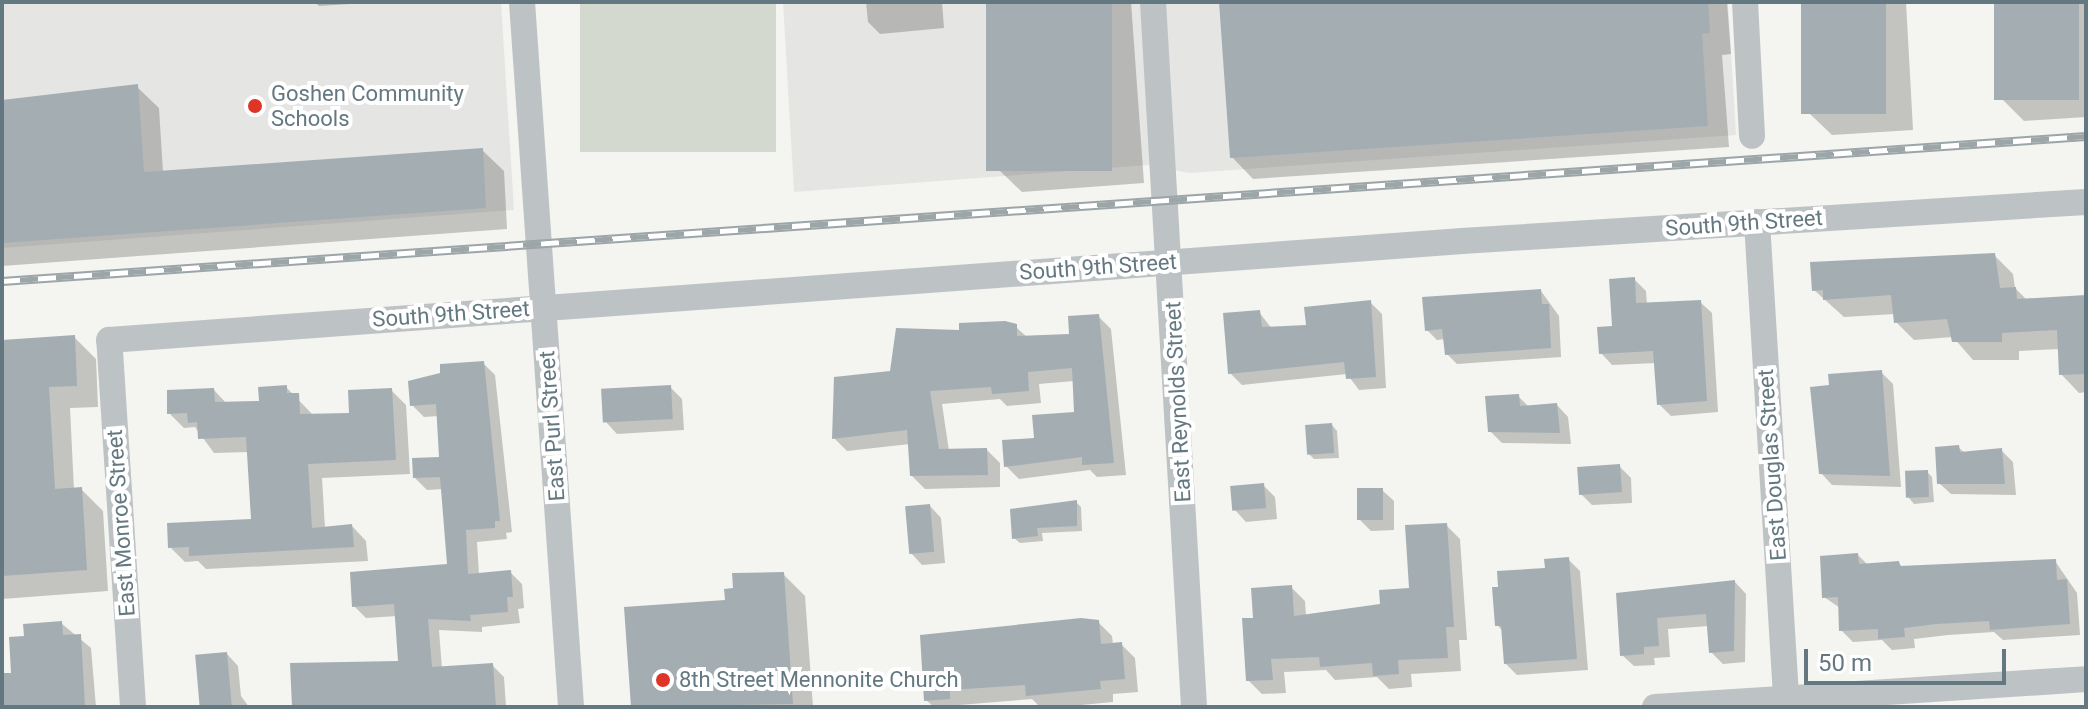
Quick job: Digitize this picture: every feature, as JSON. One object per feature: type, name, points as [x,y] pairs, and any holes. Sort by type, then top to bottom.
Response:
[{"type":"street","name":"East Purl Street","points":[[522,2],[571,707]]},
{"type":"street","name":"East Reynolds Street","points":[[1153,2],[1194,707]]},
{"type":"street","points":[[1745,2],[1752,136]]},
{"type":"street","name":"South 9th Street","points":[[109,340],[1757,222],[2086,202]]},
{"type":"street","name":"East Douglas Street","points":[[1757,222],[1787,702]]},
{"type":"street","name":"East Monroe Street","points":[[109,340],[133,707]]},
{"type":"street","points":[[1655,707],[1787,702],[2086,679]]},
{"type":"shaded area","name":"Goshen Community Schools","points":[[2,2],[501,2],[514,210],[2,248]]},
{"type":"shaded area","points":[[580,2],[776,2],[776,152],[580,152]]},
{"type":"shaded area","points":[[783,2],[1728,2],[1736,135],[1189,173],[1148,165],[794,192]]},
{"type":"building","points":[[986,2],[1112,2],[1112,171],[986,171]]},
{"type":"building","points":[[1219,2],[1708,2],[1710,33],[1702,34],[1708,126],[1230,158]]},
{"type":"building","points":[[1801,2],[1886,2],[1886,114],[1801,114]]},
{"type":"building","points":[[1994,2],[2079,2],[2079,100],[1994,100]]},
{"type":"building","points":[[138,84],[144,172],[483,148],[486,208],[2,243],[2,100]]},
{"type":"building","points":[[1995,253],[2000,288],[2016,287],[2017,299],[2086,295],[2086,374],[2059,375],[2057,330],[2002,333],[2002,342],[1952,342],[1947,319],[1894,323],[1891,295],[1823,300],[1823,290],[1812,291],[1810,262]]},
{"type":"building","points":[[1635,277],[1636,303],[1701,300],[1707,401],[1657,405],[1653,351],[1599,354],[1597,327],[1612,326],[1609,279]]},
{"type":"building","points":[[1541,289],[1542,304],[1549,304],[1551,348],[1445,355],[1442,329],[1425,331],[1422,297]]},
{"type":"building","points":[[1371,300],[1376,377],[1346,379],[1344,362],[1228,374],[1223,313],[1260,310],[1262,327],[1306,325],[1304,307]]},
{"type":"building","points":[[1099,314],[1114,463],[1082,465],[1082,457],[1004,467],[1002,440],[1034,438],[1032,415],[1074,412],[1072,368],[1028,372],[1029,391],[992,394],[991,387],[930,391],[939,449],[987,448],[988,475],[910,476],[907,430],[832,439],[834,377],[890,371],[896,328],[959,330],[959,323],[1005,321],[1017,324],[1017,336],[1069,334],[1068,316]]},
{"type":"building","points":[[75,335],[77,386],[49,387],[55,489],[82,487],[87,570],[2,576],[2,340]]},
{"type":"building","points":[[484,361],[500,521],[495,521],[495,528],[466,530],[468,574],[511,570],[513,597],[507,597],[508,612],[470,615],[471,621],[428,619],[432,667],[493,663],[496,707],[292,707],[290,663],[398,661],[394,604],[352,607],[350,572],[447,564],[440,477],[413,478],[412,458],[439,457],[436,404],[410,406],[408,381],[440,373],[440,364]]},
{"type":"building","points":[[1882,370],[1890,476],[1819,474],[1810,387],[1829,385],[1828,374]]},
{"type":"building","points":[[287,385],[287,393],[299,393],[300,414],[349,413],[348,390],[392,388],[396,460],[308,464],[312,528],[352,524],[354,547],[189,556],[189,547],[168,548],[167,523],[251,519],[246,437],[198,439],[197,422],[188,423],[187,413],[167,414],[167,390],[214,388],[215,402],[259,401],[258,387]]},
{"type":"building","points":[[671,385],[673,419],[603,423],[601,389]]},
{"type":"building","points":[[1519,394],[1520,406],[1557,403],[1560,433],[1488,432],[1485,396]]},
{"type":"building","points":[[1332,423],[1334,453],[1307,455],[1305,425]]},
{"type":"building","points":[[1959,445],[1960,452],[2002,448],[2005,484],[1937,484],[1935,447]]},
{"type":"building","points":[[1620,464],[1622,492],[1579,495],[1577,467]]},
{"type":"building","points":[[1928,470],[1929,497],[1906,498],[1905,471]]},
{"type":"building","points":[[1264,483],[1266,508],[1232,511],[1230,486]]},
{"type":"building","points":[[1357,488],[1383,488],[1383,520],[1357,520]]},
{"type":"building","points":[[1077,500],[1077,526],[1037,528],[1038,536],[1012,539],[1010,509]]},
{"type":"building","points":[[930,504],[934,552],[909,554],[905,506]]},
{"type":"building","points":[[1447,523],[1454,627],[1446,627],[1448,658],[1398,660],[1399,674],[1373,676],[1372,663],[1320,667],[1319,657],[1271,659],[1273,680],[1246,681],[1242,618],[1253,618],[1251,588],[1292,585],[1294,616],[1380,604],[1379,590],[1409,588],[1405,525]]},
{"type":"building","points":[[1858,553],[1859,564],[1899,561],[1900,566],[2056,559],[2057,580],[2067,579],[2070,624],[1990,630],[1989,621],[1936,624],[1904,628],[1905,637],[1878,639],[1878,629],[1839,631],[1838,597],[1822,598],[1820,556]]},
{"type":"building","points":[[1569,557],[1577,659],[1504,664],[1501,626],[1495,626],[1492,587],[1498,587],[1497,571],[1545,568],[1544,559]]},
{"type":"building","points":[[784,572],[793,704],[631,707],[624,607],[725,600],[724,589],[733,588],[732,573]]},
{"type":"building","points":[[1735,580],[1734,651],[1709,653],[1706,614],[1657,618],[1659,646],[1644,647],[1644,654],[1620,656],[1616,593]]},
{"type":"building","points":[[1081,618],[1099,620],[1101,644],[1122,642],[1125,679],[1100,681],[1101,689],[1026,696],[1025,685],[950,690],[950,699],[924,701],[920,635]]},
{"type":"building","points":[[62,621],[63,635],[81,634],[85,707],[2,707],[2,673],[11,673],[9,637],[24,636],[23,624]]},
{"type":"building","points":[[227,652],[232,707],[200,707],[195,655]]},
{"type":"railway","points":[[2,281],[2086,136]]},
{"type":"place","name":"Goshen Community Schools","points":[[255,106]]},
{"type":"place","name":"8th Street Mennonite Church","points":[[663,680]]}]
